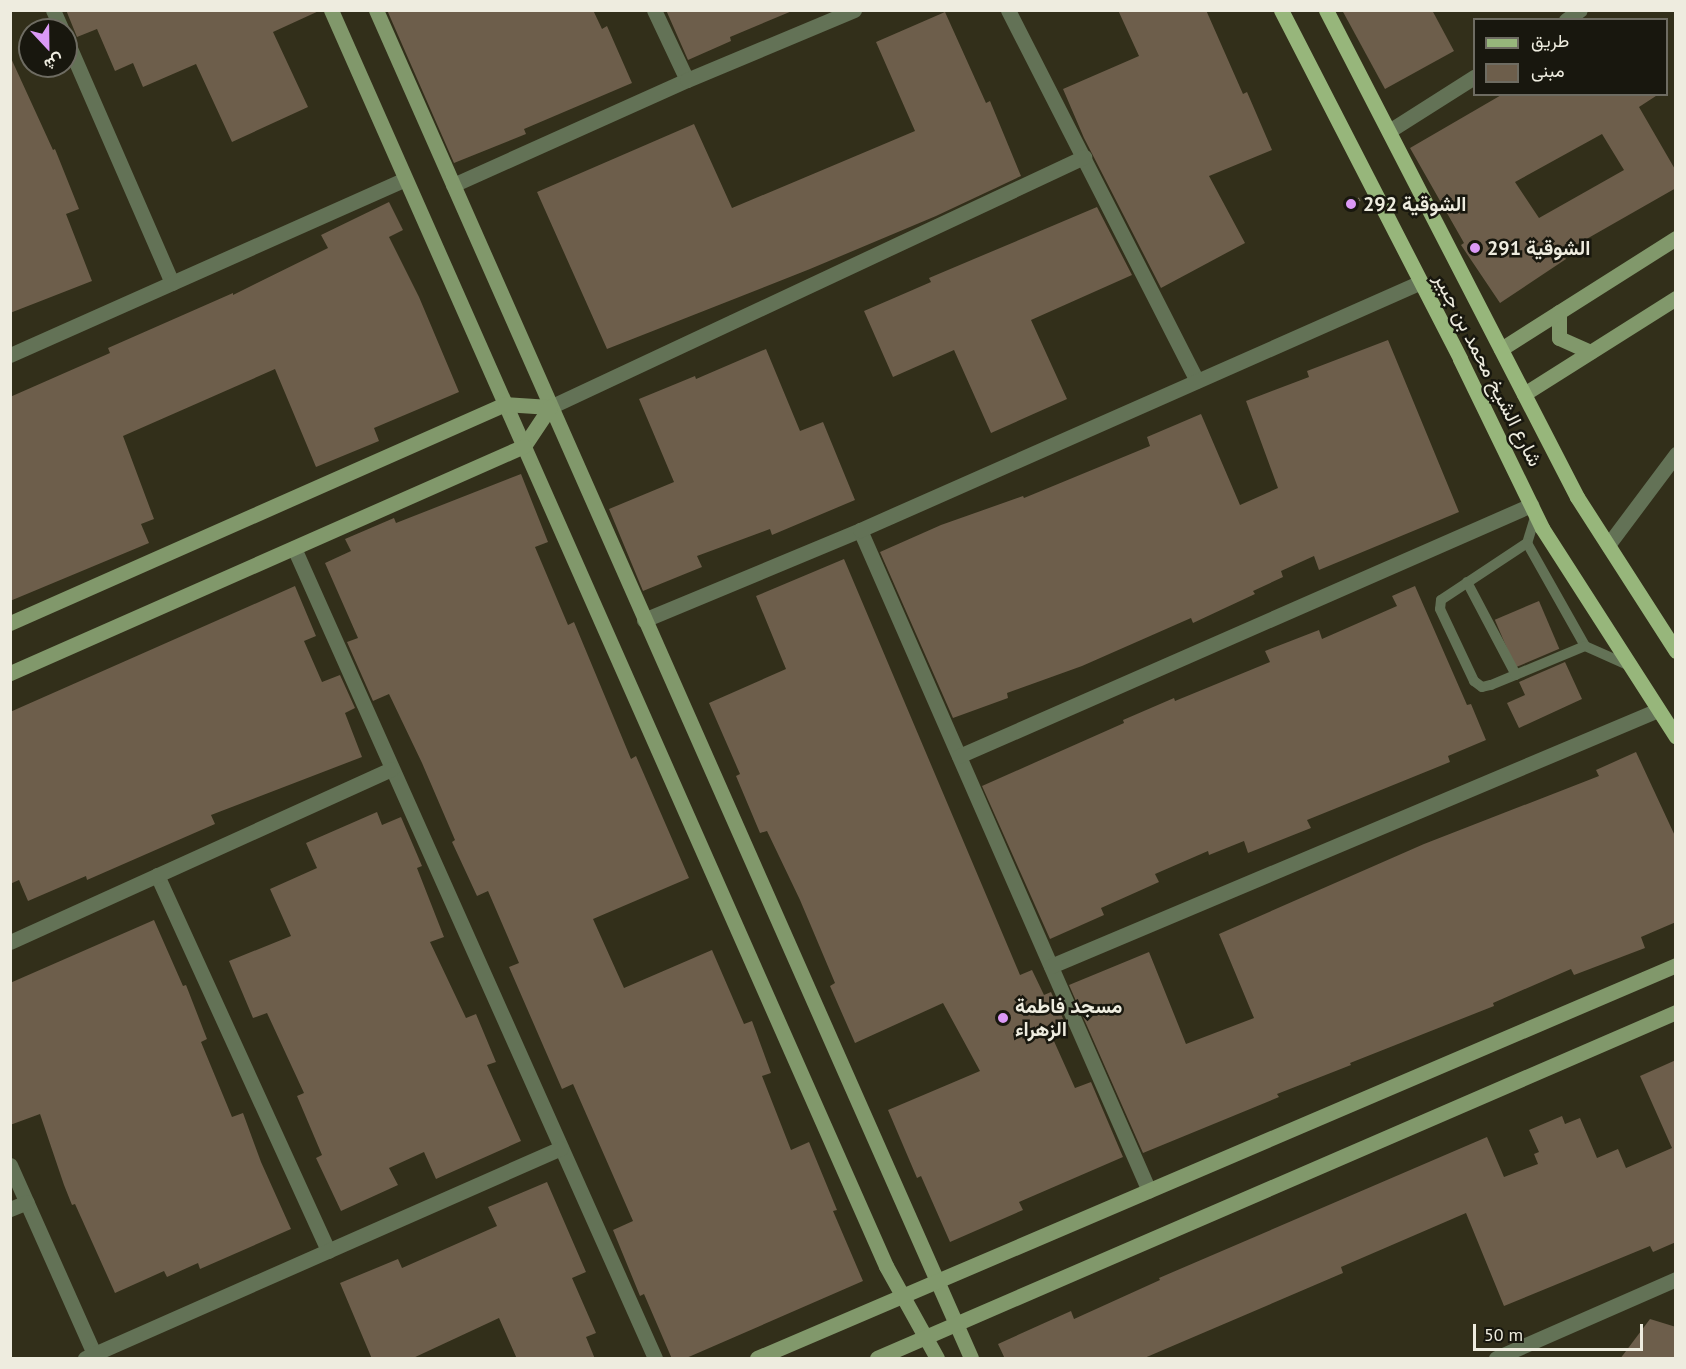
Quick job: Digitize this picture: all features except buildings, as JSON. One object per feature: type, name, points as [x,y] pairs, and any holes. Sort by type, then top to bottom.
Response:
[{"type":"main road","name":"شارع الشيخ محمد بن جبير","points":[[1281,10],[1534,510],[1676,737]]},
{"type":"main road","name":"شارع الشيخ محمد بن جبير","points":[[1326,10],[1577,496],[1676,651]]},
{"type":"street","points":[[331,10],[877,1244],[938,1359]]},
{"type":"street","points":[[376,10],[971,1359]]},
{"type":"street","points":[[654,10],[687,80]]},
{"type":"street","points":[[453,185],[687,80],[854,10]]},
{"type":"street","points":[[1008,10],[1197,381]]},
{"type":"street","points":[[78,67],[172,283]]},
{"type":"street","points":[[1389,131],[1473,78]]},
{"type":"street","points":[[10,623],[505,404],[550,407],[1084,157]]},
{"type":"street","points":[[10,355],[405,179]]},
{"type":"street","points":[[1501,349],[1676,238]]},
{"type":"street","points":[[644,620],[860,530],[1420,282]]},
{"type":"street","points":[[1524,394],[1676,298]]},
{"type":"street","points":[[1559,312],[1559,338],[1590,352]]},
{"type":"street","points":[[10,673],[524,446],[550,407]]},
{"type":"street","points":[[1608,545],[1676,454]]},
{"type":"street","points":[[959,756],[1534,510]]},
{"type":"street","points":[[860,530],[1149,1191]]},
{"type":"street","points":[[294,548],[655,1359]]},
{"type":"street","points":[[1051,966],[1658,710]]},
{"type":"street","points":[[10,942],[392,769]]},
{"type":"street","points":[[157,876],[328,1251]]},
{"type":"street","points":[[757,1359],[1676,965]]},
{"type":"street","points":[[878,1359],[1676,1012]]},
{"type":"street","points":[[10,1165],[90,1356],[561,1148]]},
{"type":"street","points":[[10,1209],[27,1202]]},
{"type":"street","points":[[1497,1359],[1676,1279]]},
{"type":"lane","points":[[1534,510],[1527,543],[1585,646],[1630,666]]},
{"type":"lane","points":[[1527,543],[1441,600],[1440,609],[1474,681],[1482,687],[1585,646]]},
{"type":"lane","points":[[1467,582],[1516,675]]},
{"type":"place","name":"الشوقية 292","points":[[1351,204]]},
{"type":"place","name":"الشوقية 291","points":[[1475,248]]},
{"type":"place","name":"مسجد فاطمة الزهراء","points":[[1003,1018]]}]
